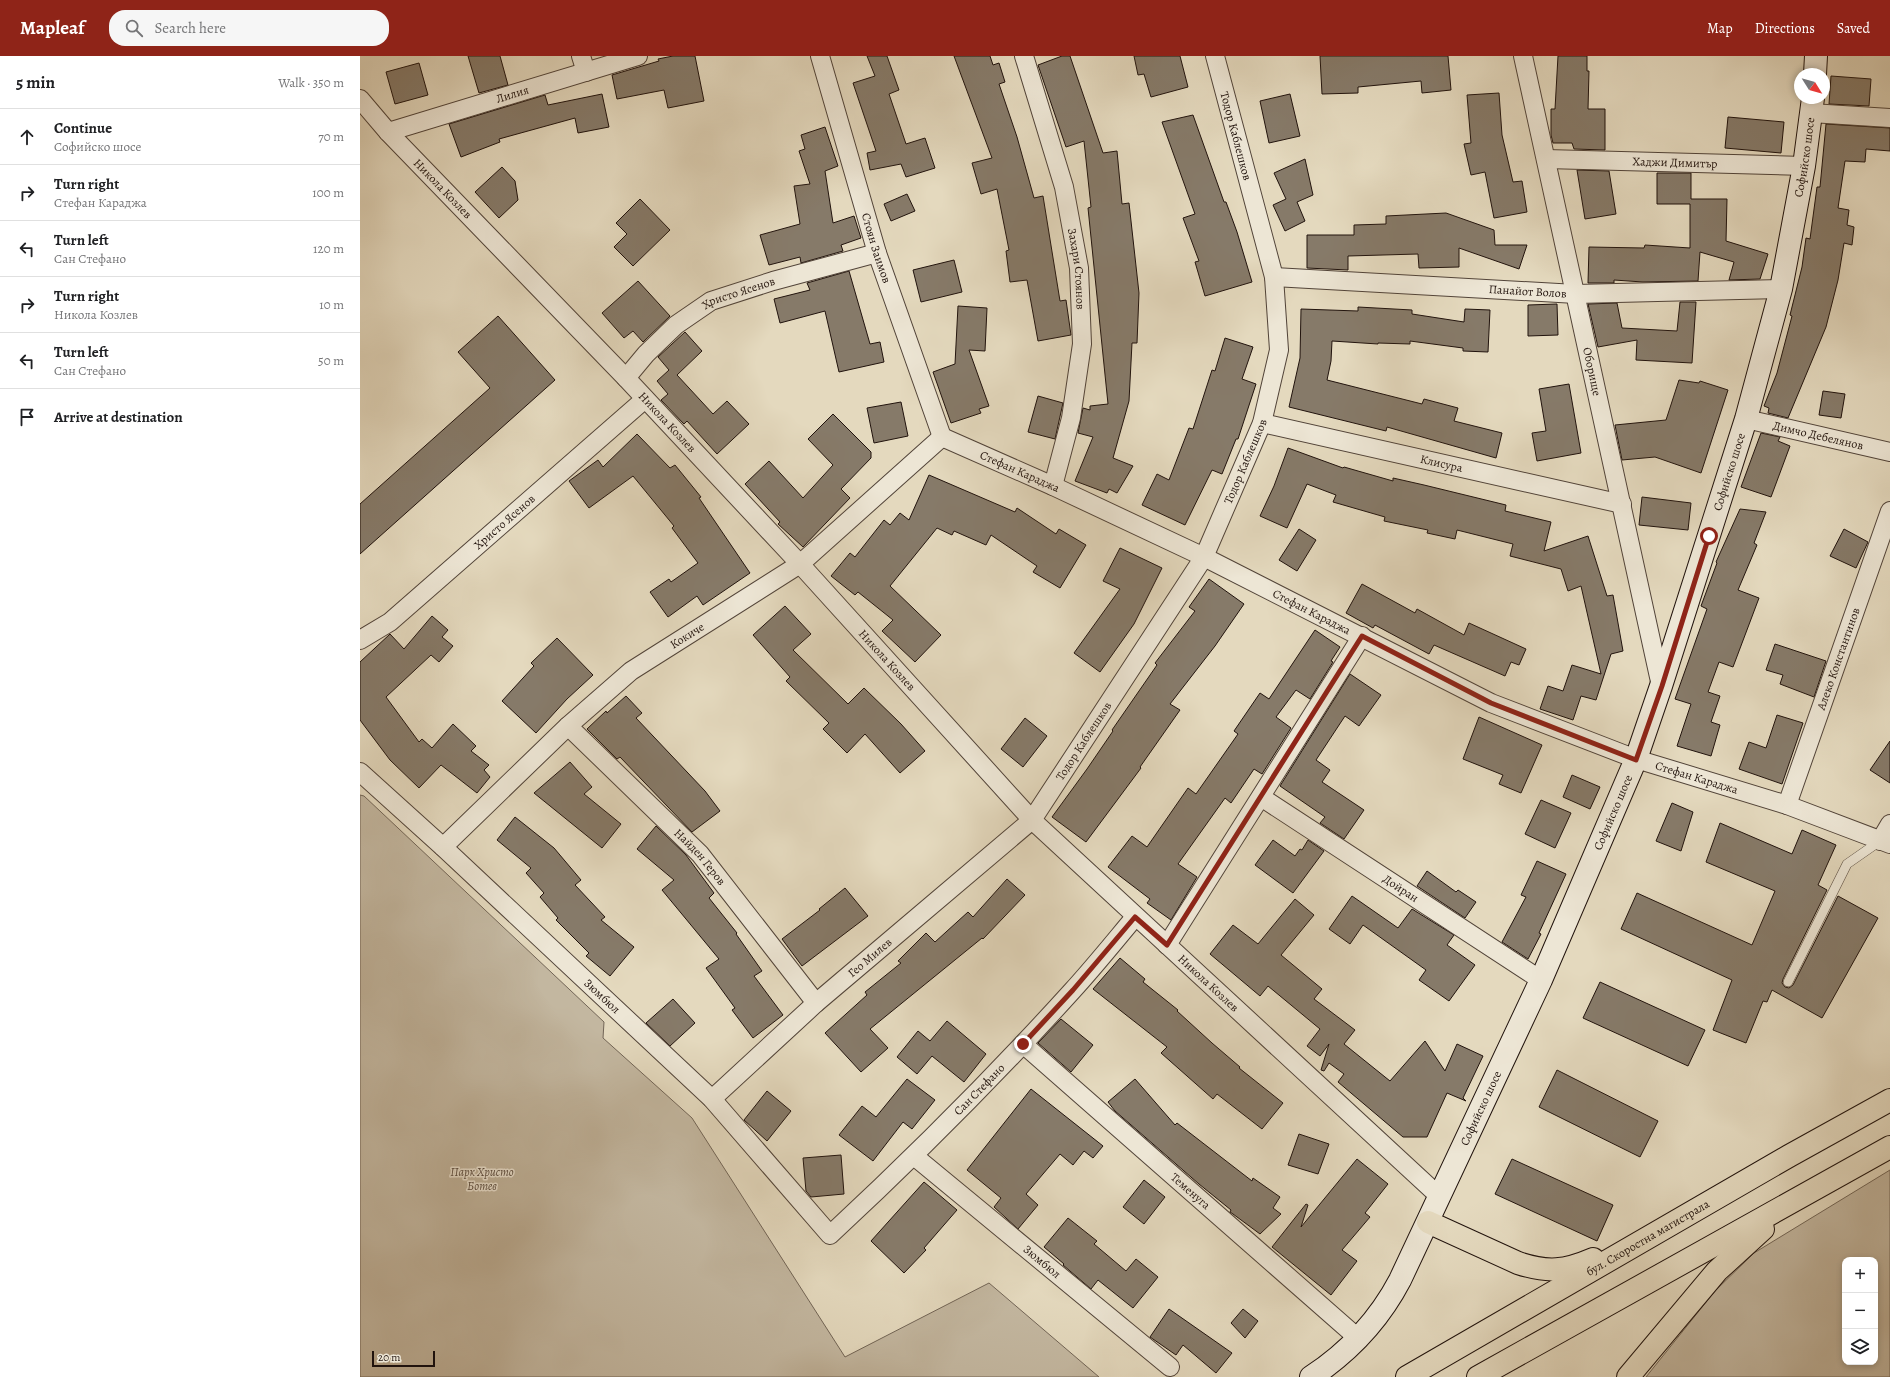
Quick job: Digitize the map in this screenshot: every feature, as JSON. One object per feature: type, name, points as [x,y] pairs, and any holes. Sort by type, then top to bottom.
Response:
[{"type":"highway","name":"бул. Скоростна магистрала","points":[[1407,1377],[1663,1230],[1788,1156],[1890,1100]]},
{"type":"highway","points":[[1478,1377],[1890,1147]]},
{"type":"highway","points":[[1628,1377],[1717,1271],[1793,1202]]},
{"type":"highway","points":[[1428,1222],[1518,1263],[1547,1270],[1576,1266],[1663,1230]]},
{"type":"main road","points":[[1815,68],[1816,56]]},
{"type":"main road","name":"Софийско шосе","points":[[1311,1377],[1342,1355],[1359,1338],[1390,1300],[1440,1197],[1541,980],[1636,760],[1662,686],[1746,419],[1781,289],[1804,166],[1812,105]]},
{"type":"street","name":"Лилия","points":[[388,132],[584,64],[638,56]]},
{"type":"street","name":"Стоян Заимов","points":[[820,56],[877,253],[942,437]]},
{"type":"street","name":"Захари Стоянов","points":[[1024,56],[1064,187],[1080,268],[1082,344],[1071,418],[1053,486]]},
{"type":"street","name":"Тодор Каблешков","points":[[1032,820],[1204,557],[1262,423],[1279,350],[1274,277],[1215,56]]},
{"type":"street","name":"Оборище","points":[[1524,56],[1662,686]]},
{"type":"street","name":"Никола Козлев","points":[[360,99],[388,132],[626,378],[800,564],[1032,820],[1135,917],[1440,1197]]},
{"type":"street","points":[[1812,105],[1890,118]]},
{"type":"street","name":"Хаджи Димитър","points":[[1546,159],[1804,166]]},
{"type":"street","name":"Христо Ясенов","points":[[626,378],[646,354],[676,325],[711,301],[773,281],[877,253]]},
{"type":"street","name":"Панайот Волов","points":[[1274,277],[1576,294],[1781,289]]},
{"type":"street","name":"Христо Ясенов","points":[[360,640],[390,622],[645,399]]},
{"type":"street","name":"Димчо Дебелянов","points":[[1746,419],[1890,452]]},
{"type":"street","name":"Клисура","points":[[1262,423],[1622,504]]},
{"type":"street","name":"Стефан Караджа","points":[[942,437],[1053,486],[1204,557],[1362,636],[1491,703],[1636,760],[1786,805],[1885,842]]},
{"type":"street","name":"Кокиче","points":[[443,847],[568,726],[631,671],[800,564],[942,437]]},
{"type":"street","name":"Алеко Константинов","points":[[1786,805],[1890,511]]},
{"type":"street","points":[[1167,945],[1362,636]]},
{"type":"street","name":"Найден Геров","points":[[568,726],[700,854],[816,1004]]},
{"type":"street","name":"Зюмбюл","points":[[360,772],[443,847],[712,1099],[830,1235]]},
{"type":"street","name":"Дойран","points":[[1261,797],[1541,980]]},
{"type":"street","name":"Гео Милев","points":[[712,1099],[816,1004],[1032,820]]},
{"type":"street","points":[[1885,842],[1890,824]]},
{"type":"street","name":"Сан Стефано","points":[[830,1235],[914,1156],[1023,1044],[1073,990],[1135,917]]},
{"type":"street","name":"Теменуга","points":[[1023,1044],[1359,1338]]},
{"type":"street","name":"Зюмбюл","points":[[914,1156],[1170,1367]]},
{"type":"lane","points":[[1788,982],[1847,864],[1885,842]]},
{"type":"green space","name":"Парк Христо Ботев","points":[[360,795],[364,796],[604,1022],[603,1038],[692,1118],[845,1357],[989,1283],[1099,1377],[360,1377]]},
{"type":"green space","points":[[1890,1170],[1890,1377],[1646,1377],[1715,1291],[1754,1253]]},
{"type":"building","points":[[468,56],[500,56],[508,85],[479,93]]},
{"type":"building","points":[[673,56],[695,56],[704,101],[668,108],[664,90],[617,99],[612,75],[659,61],[658,59]]},
{"type":"building","points":[[867,56],[887,56],[899,90],[889,94],[906,144],[925,138],[935,168],[906,177],[901,164],[870,170],[867,153],[876,151],[853,83],[875,76]]},
{"type":"building","points":[[954,56],[990,56],[993,65],[999,63],[1005,82],[999,84],[1017,137],[1034,198],[1043,196],[1060,301],[1066,300],[1071,335],[1038,341],[1027,280],[1010,282],[1006,251],[1009,250],[997,189],[981,194],[972,163],[992,158]]},
{"type":"building","points":[[1062,56],[1070,56],[1103,153],[1117,151],[1122,204],[1129,203],[1139,293],[1137,343],[1132,343],[1129,401],[1113,458],[1133,466],[1117,493],[1109,489],[1107,493],[1075,481],[1093,437],[1078,433],[1083,408],[1090,410],[1090,406],[1108,404],[1088,208],[1091,207],[1084,141],[1066,147],[1038,65]]},
{"type":"building","points":[[1134,56],[1180,56],[1188,87],[1151,97],[1144,74],[1138,75]]},
{"type":"building","points":[[1320,56],[1448,56],[1451,90],[1422,93],[1421,81],[1358,87],[1358,93],[1322,94]]},
{"type":"building","points":[[1558,56],[1587,56],[1587,71],[1589,71],[1588,109],[1605,109],[1605,150],[1574,149],[1572,143],[1553,143],[1551,135],[1551,109],[1555,109]]},
{"type":"building","points":[[419,63],[428,95],[395,104],[386,72]]},
{"type":"building","points":[[1831,76],[1871,79],[1869,106],[1829,104]]},
{"type":"building","points":[[1499,93],[1502,135],[1513,182],[1522,181],[1527,212],[1494,218],[1485,172],[1471,175],[1464,144],[1471,143],[1467,95]]},
{"type":"building","points":[[602,94],[609,127],[578,133],[575,118],[499,139],[500,142],[461,157],[449,124],[545,95],[548,105]]},
{"type":"building","points":[[1290,94],[1300,136],[1269,143],[1260,101]]},
{"type":"building","points":[[1193,115],[1224,202],[1226,202],[1237,232],[1252,282],[1205,296],[1195,262],[1199,261],[1183,218],[1195,214],[1162,122]]},
{"type":"building","points":[[1728,117],[1784,122],[1781,153],[1725,148]]},
{"type":"building","points":[[1826,124],[1890,128],[1890,151],[1866,149],[1865,162],[1845,161],[1838,208],[1849,210],[1847,225],[1854,227],[1852,245],[1844,243],[1838,280],[1826,327],[1788,418],[1768,413],[1769,408],[1764,406],[1777,373],[1792,316],[1790,315],[1802,267],[1806,238],[1810,239],[1817,187],[1820,187]]},
{"type":"building","points":[[825,127],[838,166],[825,171],[833,223],[854,216],[861,238],[841,245],[843,251],[801,263],[800,257],[769,265],[760,235],[800,224],[794,186],[810,184],[799,151],[805,149],[801,135]]},
{"type":"building","points":[[1305,159],[1313,195],[1297,202],[1305,221],[1285,231],[1273,205],[1286,199],[1274,173]]},
{"type":"building","points":[[502,167],[515,181],[518,200],[499,218],[475,192]]},
{"type":"building","points":[[1577,170],[1609,171],[1616,214],[1585,219]]},
{"type":"building","points":[[1657,173],[1691,173],[1691,199],[1727,199],[1726,241],[1768,254],[1760,279],[1729,280],[1734,262],[1700,252],[1698,281],[1643,282],[1614,280],[1614,283],[1588,283],[1589,247],[1644,248],[1645,245],[1690,248],[1690,204],[1657,204]]},
{"type":"building","points":[[907,194],[915,211],[891,221],[884,204]]},
{"type":"building","points":[[640,199],[670,230],[633,266],[614,247],[627,234],[616,223]]},
{"type":"building","points":[[1446,213],[1494,230],[1495,245],[1527,245],[1519,269],[1459,248],[1459,267],[1419,268],[1418,254],[1348,256],[1348,270],[1307,268],[1307,235],[1354,235],[1354,225],[1386,224],[1386,216]]},
{"type":"building","points":[[954,260],[962,292],[921,302],[913,270]]},
{"type":"building","points":[[849,271],[870,344],[880,342],[884,362],[839,372],[825,311],[780,323],[774,299],[810,290],[807,283]]},
{"type":"building","points":[[638,281],[670,316],[643,342],[633,331],[624,338],[602,313]]},
{"type":"building","points":[[1680,302],[1696,302],[1692,363],[1636,360],[1637,340],[1598,347],[1588,304],[1617,303],[1622,328],[1677,331]]},
{"type":"building","points":[[1557,304],[1558,335],[1528,336],[1528,305]]},
{"type":"building","points":[[958,306],[987,308],[985,351],[969,350],[989,406],[979,409],[981,413],[951,423],[933,372],[955,364]]},
{"type":"building","points":[[1358,307],[1412,310],[1412,314],[1464,322],[1465,309],[1490,310],[1488,352],[1463,351],[1463,348],[1410,341],[1410,344],[1378,344],[1332,341],[1331,361],[1327,380],[1422,404],[1424,399],[1458,408],[1454,421],[1502,433],[1496,458],[1387,427],[1386,431],[1289,407],[1300,358],[1301,309],[1358,311]]},
{"type":"building","points":[[498,316],[555,380],[360,554],[360,504],[490,388],[458,352]]},
{"type":"building","points":[[685,332],[702,351],[677,375],[713,414],[727,401],[749,424],[717,454],[687,421],[684,424],[661,400],[668,394],[657,381],[669,370],[658,357]]},
{"type":"building","points":[[1225,338],[1253,347],[1242,379],[1256,384],[1238,439],[1236,439],[1222,474],[1212,470],[1185,525],[1142,505],[1157,474],[1169,480],[1189,428],[1193,429],[1212,370],[1215,371]]},
{"type":"building","points":[[1679,380],[1699,383],[1700,381],[1728,390],[1701,473],[1655,457],[1622,460],[1615,425],[1666,420]]},
{"type":"building","points":[[1569,384],[1581,453],[1537,461],[1532,433],[1546,431],[1539,389]]},
{"type":"building","points":[[1823,391],[1845,394],[1841,418],[1819,415]]},
{"type":"building","points":[[1038,396],[1063,403],[1055,439],[1028,432]]},
{"type":"building","points":[[901,402],[908,436],[874,443],[867,408]]},
{"type":"building","points":[[833,414],[871,452],[871,458],[841,489],[850,498],[803,547],[778,524],[780,522],[745,484],[769,461],[803,498],[833,465],[808,439]]},
{"type":"building","points":[[1761,433],[1780,437],[1778,441],[1790,446],[1771,497],[1741,487]]},
{"type":"building","points":[[637,434],[670,468],[675,465],[701,497],[699,498],[750,573],[703,605],[697,596],[668,617],[650,592],[669,579],[671,582],[698,563],[672,528],[674,526],[633,476],[589,508],[569,481],[598,460],[603,467]]},
{"type":"building","points":[[1288,448],[1343,468],[1344,467],[1393,481],[1393,478],[1506,505],[1505,511],[1551,522],[1544,551],[1588,536],[1607,596],[1613,595],[1623,651],[1611,654],[1596,700],[1581,696],[1573,720],[1540,709],[1548,686],[1563,691],[1572,665],[1601,674],[1581,586],[1568,591],[1561,569],[1510,556],[1513,544],[1457,530],[1455,539],[1427,533],[1428,530],[1384,521],[1385,517],[1333,502],[1336,495],[1307,484],[1287,528],[1260,516],[1274,486]]},
{"type":"building","points":[[929,475],[1015,512],[1017,508],[1056,534],[1059,529],[1086,545],[1060,588],[1033,572],[1037,566],[991,535],[986,545],[954,531],[952,535],[937,528],[890,586],[941,635],[915,662],[882,631],[893,620],[858,592],[855,595],[831,576],[850,553],[855,557],[884,520],[890,525],[900,513],[909,520]]},
{"type":"building","points":[[1642,497],[1691,503],[1688,530],[1639,525]]},
{"type":"building","points":[[1740,509],[1766,512],[1754,543],[1757,545],[1738,590],[1759,598],[1733,667],[1719,662],[1708,692],[1720,696],[1711,722],[1720,725],[1711,756],[1677,746],[1691,704],[1675,699],[1707,609],[1701,606],[1717,563],[1716,562]]},
{"type":"building","points":[[1299,529],[1316,540],[1297,571],[1279,560]]},
{"type":"building","points":[[1844,529],[1868,542],[1856,568],[1830,556]]},
{"type":"building","points":[[1120,548],[1162,568],[1134,624],[1100,672],[1074,653],[1120,589],[1103,581]]},
{"type":"building","points":[[1209,579],[1244,604],[1215,646],[1170,704],[1180,710],[1140,767],[1141,768],[1086,842],[1052,817],[1113,731],[1112,730],[1157,665],[1155,663],[1195,611],[1189,607]]},
{"type":"building","points":[[1362,584],[1415,613],[1417,609],[1464,635],[1469,623],[1526,649],[1519,665],[1511,662],[1505,676],[1434,645],[1429,654],[1375,625],[1373,628],[1346,613]]},
{"type":"building","points":[[785,606],[811,634],[793,650],[848,704],[864,688],[901,724],[925,751],[900,773],[865,734],[847,753],[823,729],[829,723],[786,681],[790,677],[753,635]]},
{"type":"building","points":[[432,616],[448,630],[442,637],[453,646],[439,662],[431,655],[386,697],[419,742],[422,739],[432,748],[453,724],[476,746],[471,751],[489,765],[484,770],[490,777],[477,793],[441,765],[419,788],[390,760],[360,720],[360,662],[390,634],[404,649]]},
{"type":"building","points":[[1315,630],[1340,647],[1331,661],[1333,662],[1310,699],[1296,690],[1276,717],[1291,728],[1262,774],[1254,769],[1231,803],[1225,798],[1178,864],[1197,877],[1171,920],[1147,903],[1150,899],[1108,867],[1132,836],[1147,847],[1188,788],[1196,794],[1238,734],[1234,731],[1260,693],[1269,699]]},
{"type":"building","points":[[557,638],[593,675],[567,699],[536,733],[502,701],[534,666],[531,663]]},
{"type":"building","points":[[1775,644],[1826,661],[1814,697],[1780,684],[1783,675],[1766,670]]},
{"type":"building","points":[[1350,674],[1381,695],[1359,726],[1345,716],[1316,760],[1330,770],[1322,782],[1364,810],[1344,839],[1320,823],[1325,817],[1280,786]]},
{"type":"building","points":[[626,696],[642,713],[636,718],[705,791],[720,811],[692,832],[620,757],[617,759],[587,729],[606,711],[607,713]]},
{"type":"building","points":[[1777,715],[1803,723],[1782,784],[1739,769],[1749,742],[1766,748]]},
{"type":"building","points":[[1479,717],[1542,745],[1521,793],[1499,784],[1503,775],[1463,759]]},
{"type":"building","points":[[1025,718],[1047,736],[1023,767],[1001,749]]},
{"type":"building","points":[[1890,741],[1890,783],[1870,770]]},
{"type":"building","points":[[570,762],[592,787],[584,794],[621,824],[602,848],[534,793]]},
{"type":"building","points":[[1572,775],[1600,787],[1590,809],[1563,797]]},
{"type":"building","points":[[1541,800],[1571,813],[1555,848],[1525,834]]},
{"type":"building","points":[[1672,803],[1693,812],[1681,851],[1656,841]]},
{"type":"building","points":[[515,817],[554,848],[581,880],[575,885],[605,917],[601,920],[634,947],[610,976],[586,956],[589,953],[556,920],[558,918],[540,897],[544,893],[526,873],[531,868],[497,840]]},
{"type":"building","points":[[1720,823],[1792,854],[1802,830],[1836,845],[1818,885],[1827,890],[1783,979],[1782,983],[1785,987],[1789,988],[1793,985],[1838,896],[1878,918],[1822,1018],[1772,990],[1767,1002],[1763,1001],[1746,1043],[1713,1030],[1732,980],[1621,929],[1637,893],[1752,945],[1775,891],[1706,862]]},
{"type":"building","points":[[656,826],[686,855],[714,893],[709,898],[737,933],[736,934],[762,971],[754,976],[783,1015],[753,1038],[732,1010],[735,1008],[706,968],[719,959],[662,890],[674,880],[637,849]]},
{"type":"building","points":[[1273,840],[1295,856],[1300,849],[1302,850],[1308,840],[1324,851],[1293,893],[1255,865]]},
{"type":"building","points":[[1537,861],[1566,874],[1539,933],[1541,934],[1528,959],[1502,942],[1526,897],[1521,895]]},
{"type":"building","points":[[1427,871],[1456,892],[1458,890],[1476,902],[1465,918],[1417,886]]},
{"type":"building","points":[[1007,879],[1025,895],[983,939],[982,938],[870,1029],[888,1048],[861,1072],[825,1033],[867,995],[865,992],[901,963],[898,961],[926,933],[935,942],[968,912],[973,917]]},
{"type":"building","points":[[845,888],[868,916],[802,966],[782,939],[820,910],[819,909]]},
{"type":"building","points":[[1352,896],[1398,928],[1412,909],[1454,935],[1447,945],[1475,965],[1449,1001],[1419,980],[1426,970],[1363,925],[1350,944],[1329,929]]},
{"type":"building","points":[[1295,899],[1314,915],[1281,955],[1322,989],[1314,999],[1355,1030],[1344,1044],[1390,1081],[1425,1041],[1445,1071],[1457,1044],[1483,1056],[1463,1098],[1466,1101],[1447,1093],[1427,1137],[1403,1137],[1338,1082],[1344,1074],[1329,1063],[1324,1071],[1321,1070],[1329,1044],[1320,1056],[1307,1046],[1320,1029],[1268,986],[1260,996],[1210,954],[1233,925],[1258,944]]},
{"type":"building","points":[[1120,958],[1145,979],[1143,982],[1178,1010],[1177,1011],[1240,1067],[1239,1068],[1283,1103],[1262,1129],[1217,1094],[1213,1099],[1161,1053],[1167,1047],[1093,989]]},
{"type":"building","points":[[1600,982],[1705,1030],[1688,1066],[1583,1018]]},
{"type":"building","points":[[673,999],[695,1023],[670,1046],[646,1023]]},
{"type":"building","points":[[1061,1019],[1093,1045],[1071,1072],[1038,1043]]},
{"type":"building","points":[[947,1021],[986,1054],[964,1082],[932,1056],[917,1074],[897,1057],[918,1031],[930,1041]]},
{"type":"building","points":[[1557,1070],[1658,1121],[1640,1157],[1539,1107]]},
{"type":"building","points":[[907,1079],[935,1100],[912,1129],[903,1122],[873,1161],[839,1135],[862,1106],[876,1117]]},
{"type":"building","points":[[1135,1079],[1175,1125],[1177,1123],[1252,1181],[1253,1178],[1280,1197],[1273,1208],[1281,1214],[1260,1234],[1230,1212],[1231,1210],[1115,1111],[1108,1102]]},
{"type":"building","points":[[1031,1089],[1103,1146],[1093,1158],[1084,1151],[1073,1165],[1060,1154],[1026,1194],[1038,1205],[1018,1229],[994,1207],[1001,1198],[967,1170]]},
{"type":"building","points":[[767,1091],[791,1111],[767,1141],[744,1120]]},
{"type":"building","points":[[1299,1134],[1329,1144],[1318,1174],[1288,1165]]},
{"type":"building","points":[[841,1155],[844,1194],[811,1197],[806,1191],[803,1158]]},
{"type":"building","points":[[1357,1159],[1388,1184],[1365,1213],[1370,1217],[1342,1250],[1357,1261],[1331,1295],[1272,1247],[1306,1204],[1308,1205],[1301,1227]]},
{"type":"building","points":[[1512,1159],[1613,1205],[1597,1241],[1495,1194]]},
{"type":"building","points":[[1144,1180],[1165,1197],[1144,1224],[1123,1207]]},
{"type":"building","points":[[924,1182],[957,1210],[924,1248],[926,1250],[904,1273],[871,1241]]},
{"type":"building","points":[[1068,1218],[1097,1241],[1094,1244],[1126,1271],[1136,1259],[1158,1277],[1133,1308],[1098,1280],[1091,1289],[1044,1247]]},
{"type":"building","points":[[1169,1309],[1232,1353],[1216,1373],[1183,1345],[1176,1355],[1150,1337]]},
{"type":"building","points":[[1243,1309],[1258,1321],[1245,1338],[1231,1323]]},
{"type":"route","points":[[1023,1044],[1073,990],[1135,917],[1167,945],[1362,636],[1491,703],[1636,760],[1662,686],[1709,536]]}]
